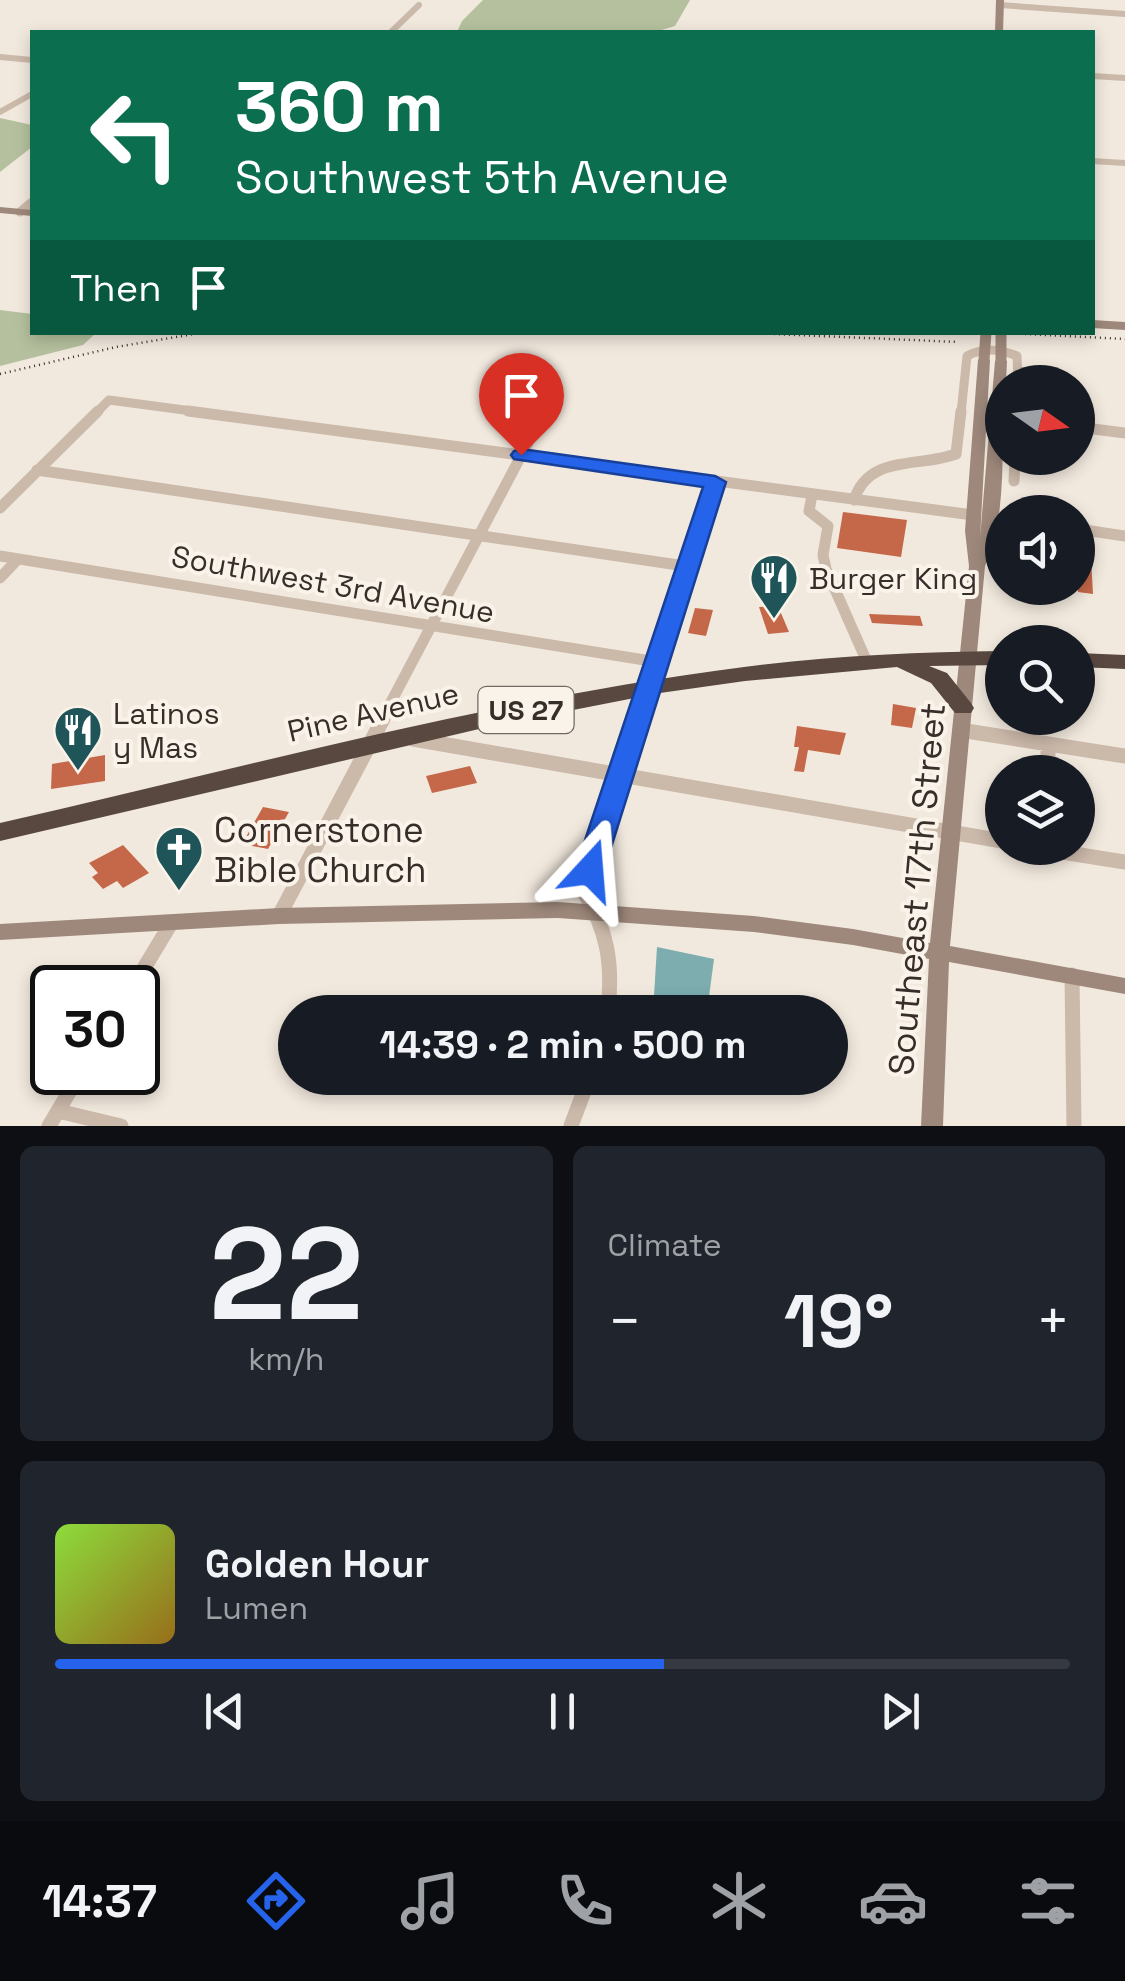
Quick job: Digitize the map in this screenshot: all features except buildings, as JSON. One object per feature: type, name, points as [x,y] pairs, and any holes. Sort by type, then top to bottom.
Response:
[{"type":"highway","name":"Pine Avenue","points":[[0,832],[404,738],[649,686],[754,671],[985,657]]},
{"type":"highway","points":[[1095,661],[1125,662]]},
{"type":"highway","points":[[879,662],[926,671],[939,678],[962,719]]},
{"type":"main road","points":[[999,30],[1000,2]]},
{"type":"main road","points":[[0,210],[26,212]]},
{"type":"main road","points":[[1095,324],[1125,326]]},
{"type":"main road","points":[[977,566],[973,516],[986,335]]},
{"type":"main road","points":[[997,495],[1001,335]]},
{"type":"main road","points":[[977,566],[985,545]]},
{"type":"main road","name":"Southeast 17th Street","points":[[932,1126],[938,954],[977,566]]},
{"type":"main road","points":[[0,932],[505,908],[597,912],[853,937],[1125,986]]},
{"type":"street","points":[[1000,2],[1125,14]]},
{"type":"street","points":[[393,30],[419,5]]},
{"type":"street","points":[[0,57],[30,60]]},
{"type":"street","points":[[1095,76],[1125,78]]},
{"type":"street","points":[[0,112],[30,95]]},
{"type":"street","points":[[1095,160],[1125,163]]},
{"type":"street","points":[[854,500],[858,479],[868,471],[884,466],[926,464],[956,454],[966,356],[972,352],[1005,351],[1016,356],[1017,365]]},
{"type":"street","points":[[0,508],[108,400],[973,516]]},
{"type":"street","points":[[279,916],[541,418]]},
{"type":"street","points":[[1095,429],[1125,433]]},
{"type":"street","points":[[37,470],[685,566]]},
{"type":"street","points":[[1014,475],[1014,481]]},
{"type":"street","points":[[610,995],[609,935],[583,890],[715,482]]},
{"type":"street","points":[[812,494],[809,511],[828,526],[823,554],[826,569],[879,662]]},
{"type":"street","points":[[1095,532],[1125,536]]},
{"type":"street","name":"Southwest 3rd Avenue","points":[[0,556],[657,662]]},
{"type":"street","points":[[0,578],[18,559]]},
{"type":"street","points":[[962,719],[1048,744],[1125,756]]},
{"type":"street","points":[[404,738],[985,837]]},
{"type":"street","points":[[1048,744],[1048,755]]},
{"type":"street","points":[[1095,857],[1125,862]]},
{"type":"street","points":[[146,965],[170,925]]},
{"type":"street","points":[[1072,975],[1074,1126]]},
{"type":"street","points":[[67,1095],[53,1118],[121,1126]]},
{"type":"street","points":[[571,1126],[583,1095]]},
{"type":"green space","points":[[483,0],[690,0],[675,26],[662,30],[458,30]]},
{"type":"green space","points":[[0,118],[30,125],[30,149],[0,172]]},
{"type":"green space","points":[[0,310],[30,314],[30,335],[94,335],[83,345],[0,366]]},
{"type":"water","points":[[657,947],[714,959],[709,995],[654,995]]},
{"type":"railway","points":[[0,374],[188,335]]},
{"type":"railway","points":[[798,335],[958,342]]},
{"type":"railway","points":[[1045,335],[1125,339]]},
{"type":"place","name":"Burger King","points":[[774,620]]},
{"type":"place","name":"Latinos y Mas","points":[[78,772]]},
{"type":"place","name":"Cornerstone Bible Church","points":[[179,892]]},
{"type":"route","points":[[521,455],[715,482],[590,870]]}]
